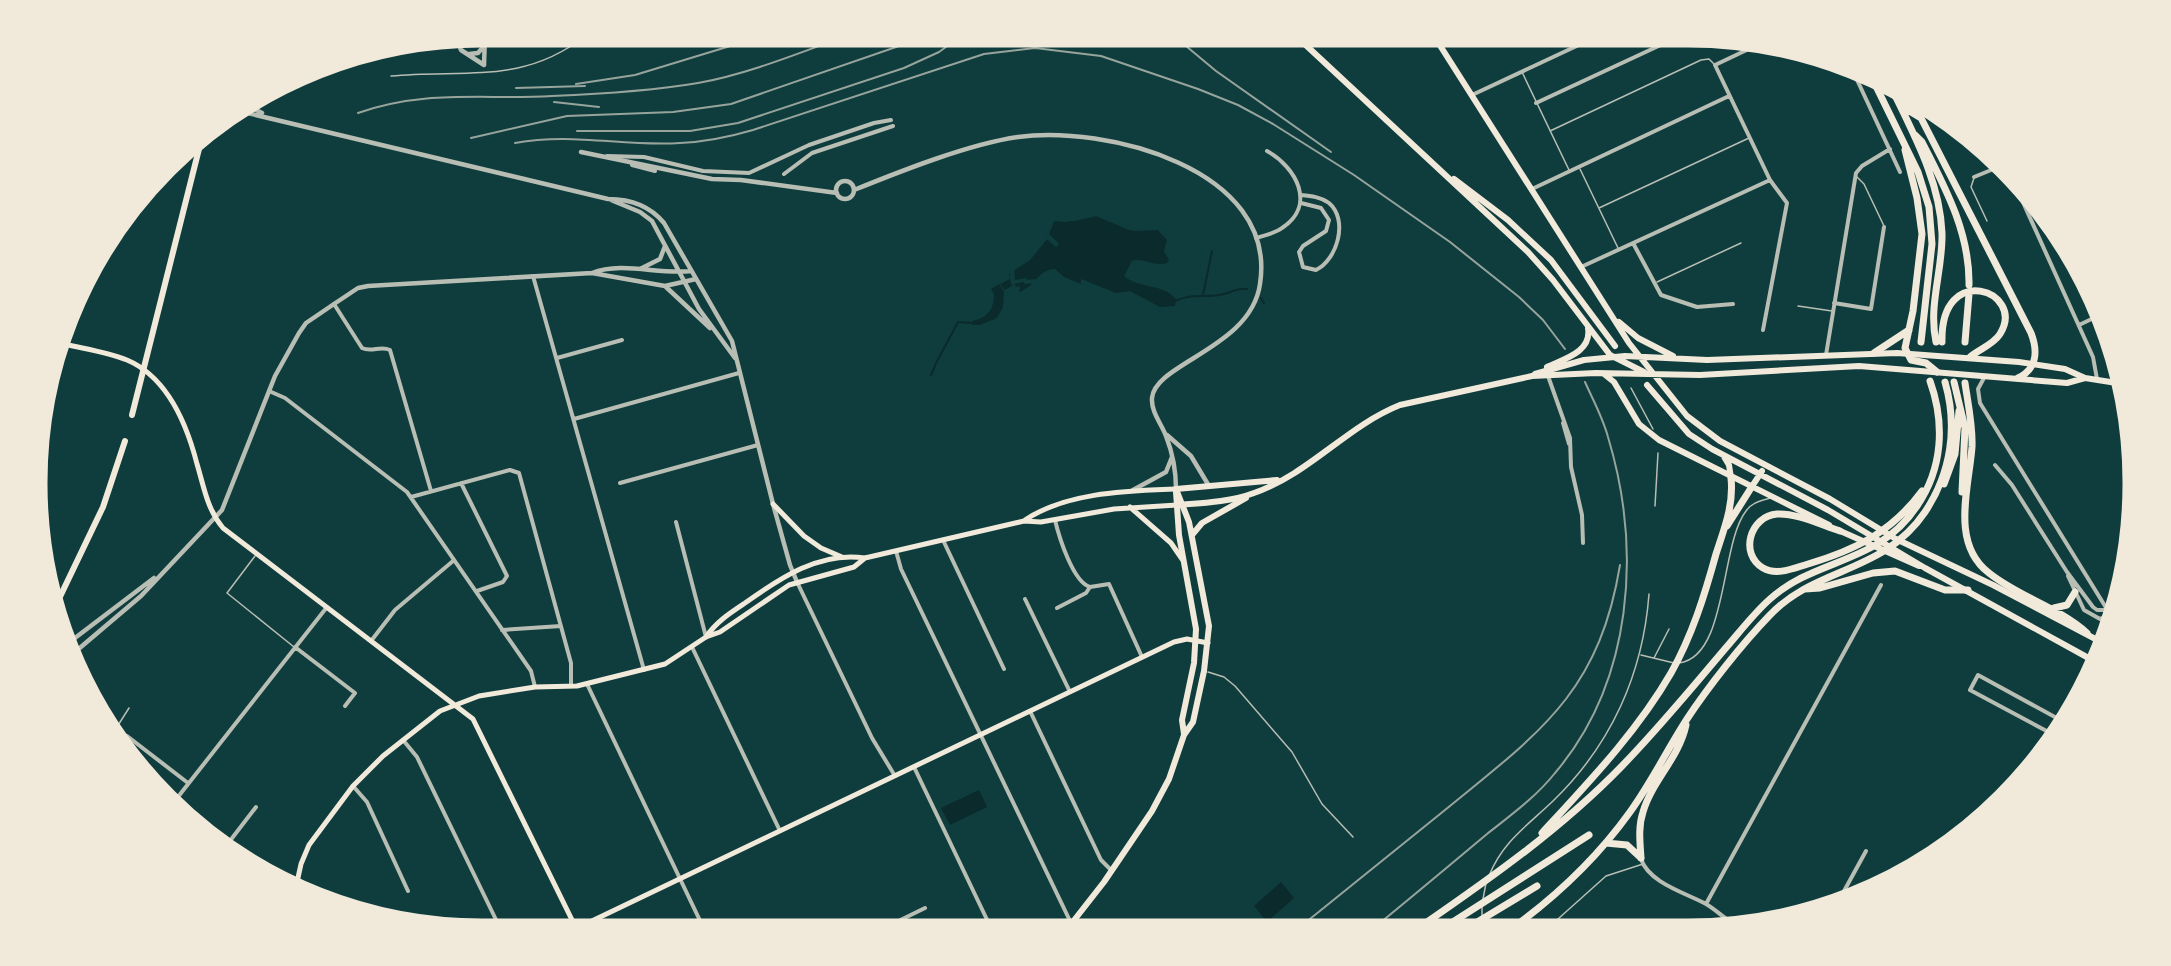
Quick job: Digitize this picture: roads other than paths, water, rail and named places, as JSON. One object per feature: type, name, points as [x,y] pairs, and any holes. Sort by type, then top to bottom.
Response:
[{"type":"highway","points":[[1878,91],[1923,184],[1931,220],[1931,255],[1921,342]]},
{"type":"highway","points":[[1897,101],[1932,180],[1940,219],[1941,256],[1933,310],[1939,342],[1944,320],[1952,301],[1966,291],[1988,292],[2001,304],[2004,326],[1994,341],[1970,357]]},
{"type":"highway","points":[[1900,106],[1921,118],[2000,268],[2034,340],[2034,364],[2030,371],[2018,378]]},
{"type":"highway","points":[[1913,133],[1922,142],[1954,209],[1964,245],[1969,285]]},
{"type":"highway","points":[[1905,148],[1917,198],[1922,234],[1905,345],[1906,353],[1911,360],[1926,363],[1937,372]]},
{"type":"highway","points":[[1965,342],[1969,294]]},
{"type":"highway","points":[[1875,353],[1909,330]]},
{"type":"highway","points":[[1430,920],[1524,852],[1592,795],[1623,765],[1769,600],[1810,573],[1855,557],[1876,546],[1899,523],[1934,471],[1940,425],[1930,381]]},
{"type":"highway","points":[[1936,495],[1948,460],[1952,437],[1951,408],[1945,382]]},
{"type":"highway","points":[[1954,382],[1965,428],[1961,497],[1964,506]]},
{"type":"highway","points":[[1965,383],[1972,435],[1964,506],[1966,536],[1980,564],[1992,576],[2052,608],[2087,633]]},
{"type":"highway","points":[[1523,920],[1558,893],[1606,843],[1642,794],[1688,718],[1767,618],[1802,589],[1865,563],[1890,549],[1910,531],[1943,487],[1955,454],[1959,428],[1959,396]]},
{"type":"highway","points":[[1524,852],[1597,773],[1662,687],[1676,663],[1701,603],[1732,501],[1731,478]]},
{"type":"highway","points":[[1722,533],[1751,488]]},
{"type":"highway","points":[[1840,531],[1790,516],[1774,515],[1760,521],[1753,529],[1750,551],[1764,568],[1780,571],[1847,552],[1899,523]]},
{"type":"highway","points":[[1802,589],[1820,588],[1874,573],[1894,571],[1945,590],[1968,590]]},
{"type":"highway","points":[[2052,608],[2067,605],[2075,592]]},
{"type":"highway","points":[[1642,861],[1639,834],[1643,809],[1682,742],[1688,718]]},
{"type":"highway","points":[[1456,920],[1589,835]]},
{"type":"highway","points":[[1606,843],[1627,845],[1642,861]]},
{"type":"highway","points":[[1481,920],[1537,886]]},
{"type":"main road","points":[[1307,46],[1445,173],[1544,269],[1612,357],[1651,374]]},
{"type":"main road","points":[[1440,46],[1637,355],[1698,426],[1830,499],[1903,543],[2095,638]]},
{"type":"main road","points":[[132,416],[198,152]]},
{"type":"main road","points":[[1445,173],[1478,195],[1551,260],[1615,346]]},
{"type":"main road","points":[[1611,315],[1638,338],[1676,358]]},
{"type":"main road","points":[[1541,373],[1578,352],[1587,341],[1586,324]]},
{"type":"main road","points":[[69,345],[118,357],[143,370],[164,391],[181,420],[192,446],[208,504],[215,518],[225,530],[455,704],[478,726],[572,920]]},
{"type":"main road","points":[[1192,535],[1202,523],[1281,479],[1390,409],[1541,373],[1584,360],[1637,355],[1713,360],[1906,353],[2034,364],[2065,369],[2085,378],[2113,383]]},
{"type":"main road","points":[[1541,373],[1700,375],[1842,366],[2067,383],[2085,378]]},
{"type":"main road","points":[[1601,373],[1614,382],[1642,427],[1666,444],[1840,531],[1897,558],[1925,568],[2088,657]]},
{"type":"main road","points":[[1647,385],[1689,434],[1904,553],[1925,568]]},
{"type":"main road","points":[[61,595],[103,507],[125,441]]},
{"type":"main road","points":[[1720,453],[1727,461],[1731,478]]},
{"type":"main road","points":[[1751,488],[1766,465]]},
{"type":"main road","points":[[1024,521],[1038,512],[1092,497],[1130,491],[1210,487],[1281,479]]},
{"type":"main road","points":[[1075,920],[1112,871],[1164,790],[1184,735],[1192,722],[1204,671],[1208,620],[1192,535],[1176,489]]},
{"type":"main road","points":[[706,637],[715,624],[792,572],[842,557],[865,558],[1024,521],[1055,519],[1130,507],[1226,500],[1255,493]]},
{"type":"main road","points":[[773,504],[804,536],[821,548],[842,557]]},
{"type":"main road","points":[[1180,505],[1184,562],[1195,615],[1196,641],[1182,720],[1184,735]]},
{"type":"main road","points":[[1130,507],[1171,543],[1184,562]]},
{"type":"main road","points":[[298,878],[304,855],[353,786],[402,739],[434,714],[478,696],[535,687],[572,687],[665,664],[706,637],[720,632],[780,590],[797,582],[854,567],[865,558]]},
{"type":"main road","points":[[595,920],[1177,641],[1208,643]]},
{"type":"street","points":[[469,54],[478,53],[483,46]]},
{"type":"street","points":[[460,47],[461,50],[484,64],[484,46]]},
{"type":"street","points":[[1472,95],[1577,46]]},
{"type":"street","points":[[1536,103],[1659,46]]},
{"type":"street","points":[[1747,50],[1715,65],[1770,180],[1785,197],[1788,207],[1763,330]]},
{"type":"street","points":[[1858,81],[1900,172]]},
{"type":"street","points":[[1532,189],[1729,96]]},
{"type":"street","points":[[257,110],[267,115]]},
{"type":"street","points":[[252,113],[608,199],[642,205],[654,212],[664,223],[732,341],[792,572],[872,738],[895,776]]},
{"type":"street","points":[[602,156],[644,156],[703,171],[749,173],[809,145],[873,123],[891,120]]},
{"type":"street","points":[[784,174],[812,153],[893,126]]},
{"type":"street","points":[[581,152],[712,179],[741,180],[837,193],[847,198],[854,190],[1001,140],[1040,135],[1088,136],[1139,148],[1191,170],[1232,198],[1246,216],[1256,238],[1261,262],[1261,283],[1250,311],[1214,346],[1162,377],[1154,391],[1153,405],[1175,462],[1176,489]]},
{"type":"street","points":[[1826,355],[1855,176],[1860,167],[1890,149]]},
{"type":"street","points":[[1256,238],[1284,227],[1298,212],[1301,203],[1301,195],[1290,169],[1267,151]]},
{"type":"street","points":[[602,156],[655,171]]},
{"type":"street","points":[[1974,177],[1992,170]]},
{"type":"street","points":[[1581,267],[1770,180]]},
{"type":"street","points":[[837,193],[837,187],[842,181],[850,183],[854,190]]},
{"type":"street","points":[[1301,195],[1327,202],[1337,219],[1339,231],[1335,250],[1326,263],[1316,270],[1303,267],[1299,252],[1303,246],[1323,234],[1329,220],[1321,208],[1301,203]]},
{"type":"street","points":[[608,199],[647,216],[712,329],[735,358]]},
{"type":"street","points":[[2024,205],[2093,357],[2097,380]]},
{"type":"street","points":[[1834,303],[1871,309],[1884,226]]},
{"type":"street","points":[[1633,243],[1653,284],[1661,295],[1691,306],[1733,304]]},
{"type":"street","points":[[640,269],[660,259],[664,244]]},
{"type":"street","points":[[592,273],[601,270],[640,269],[679,273],[691,271]]},
{"type":"street","points":[[79,648],[141,596],[215,518],[228,500],[269,391],[306,323],[358,288],[592,273],[665,286],[696,279]]},
{"type":"street","points":[[533,276],[644,670]]},
{"type":"street","points":[[665,286],[704,325],[712,329]]},
{"type":"street","points":[[334,304],[362,348],[368,351],[385,347],[390,350],[431,491]]},
{"type":"street","points":[[2079,325],[2092,319]]},
{"type":"street","points":[[556,358],[622,340]]},
{"type":"street","points":[[574,419],[739,373]]},
{"type":"street","points":[[1541,373],[1563,422],[1562,428],[1569,445],[1572,472],[1583,523],[1583,543]]},
{"type":"street","points":[[1986,376],[1977,391],[1982,407],[2106,607]]},
{"type":"street","points":[[269,391],[285,398],[400,486],[411,497],[531,671],[535,687]]},
{"type":"street","points":[[1165,434],[1191,456],[1202,478],[1210,487]]},
{"type":"street","points":[[620,483],[758,445]]},
{"type":"street","points":[[1130,491],[1166,472],[1171,462],[1171,451]]},
{"type":"street","points":[[1995,465],[2012,484],[2067,572],[2094,608],[2105,610]]},
{"type":"street","points":[[411,497],[510,470],[521,476],[572,666],[572,687]]},
{"type":"street","points":[[461,483],[507,579],[477,591]]},
{"type":"street","points":[[1055,519],[1061,541],[1078,578],[1090,587]]},
{"type":"street","points":[[676,522],[706,637]]},
{"type":"street","points":[[942,540],[1004,669]]},
{"type":"street","points":[[896,551],[901,569],[1067,920]]},
{"type":"street","points":[[371,641],[395,610],[453,561]]},
{"type":"street","points":[[2067,572],[2075,592],[2089,615],[2102,619]]},
{"type":"street","points":[[75,638],[159,575]]},
{"type":"street","points":[[1057,608],[1086,593],[1090,587],[1106,582],[1111,587],[1142,657]]},
{"type":"street","points":[[1706,904],[1881,585]]},
{"type":"street","points":[[1025,599],[1070,692]]},
{"type":"street","points":[[178,796],[327,608]]},
{"type":"street","points":[[502,630],[561,626]]},
{"type":"street","points":[[295,647],[354,693],[345,706]]},
{"type":"street","points":[[692,647],[780,831]]},
{"type":"street","points":[[2047,731],[1970,690],[1978,675],[2056,718]]},
{"type":"street","points":[[587,684],[700,920]]},
{"type":"street","points":[[1030,711],[1101,860],[1112,871]]},
{"type":"street","points":[[128,737],[188,783]]},
{"type":"street","points":[[402,739],[417,757],[496,920]]},
{"type":"street","points":[[914,767],[987,920]]},
{"type":"street","points":[[353,786],[367,802],[408,891]]},
{"type":"street","points":[[231,839],[256,807]]},
{"type":"street","points":[[1845,890],[1866,851]]},
{"type":"street","points":[[1642,861],[1656,877],[1695,901],[1706,904],[1726,918]]},
{"type":"street","points":[[900,920],[924,908]]},
{"type":"lane","points":[[391,76],[462,74],[518,69],[572,46]]},
{"type":"lane","points":[[1550,131],[1701,60],[1708,59],[1715,65]]},
{"type":"lane","points":[[1522,72],[1569,171]]},
{"type":"lane","points":[[1599,207],[1750,137]]},
{"type":"lane","points":[[1579,166],[1618,249]]},
{"type":"lane","points":[[1855,176],[1863,182],[1884,226]]},
{"type":"lane","points":[[1974,177],[1971,187],[1988,221]]},
{"type":"lane","points":[[1653,284],[1741,243]]},
{"type":"lane","points":[[1798,306],[1833,312]]},
{"type":"lane","points":[[1631,388],[1653,429]]},
{"type":"lane","points":[[1655,506],[1658,453]]},
{"type":"lane","points":[[1640,655],[1676,663],[1696,656],[1707,641],[1736,534],[1745,511],[1756,502],[1773,498]]},
{"type":"lane","points":[[256,554],[226,593],[295,647]]},
{"type":"lane","points":[[1482,920],[1483,901],[1492,868],[1503,848],[1565,789],[1596,750],[1623,704],[1640,655],[1649,594]]},
{"type":"lane","points":[[1654,659],[1669,629]]},
{"type":"lane","points":[[1204,671],[1224,676],[1235,686],[1292,752],[1322,804],[1353,837]]},
{"type":"lane","points":[[119,725],[129,708]]},
{"type":"lane","points":[[1557,920],[1606,876],[1642,861]]},
{"type":"water","points":[[1096,216],[1129,230],[1158,230],[1168,240],[1164,251],[1169,260],[1167,263],[1132,261],[1124,276],[1136,283],[1164,290],[1176,299],[1175,306],[1160,307],[1130,291],[1116,293],[1081,279],[1081,284],[1064,277],[1055,269],[1044,272],[1019,292],[1020,286],[1016,287],[1015,284],[1005,290],[1000,284],[1010,279],[1009,274],[1030,260],[1047,239],[1056,247],[1059,244],[1049,234],[1054,221],[1066,222]]},
{"type":"water","points":[[999,284],[1004,291],[1003,307],[997,318],[980,325],[972,325],[972,321],[982,318],[989,312],[994,299],[991,289]]},
{"type":"water","points":[[979,790],[987,807],[950,825],[941,808]]},
{"type":"water","points":[[1281,882],[1294,898],[1269,920],[1265,920],[1254,906]]},
{"type":"waterway","points":[[1203,295],[1212,251]]},
{"type":"waterway","points":[[1175,301],[1182,298],[1218,295],[1238,289],[1247,289]]},
{"type":"waterway","points":[[1261,298],[1264,303]]},
{"type":"waterway","points":[[935,365],[958,322],[972,323]]},
{"type":"waterway","points":[[931,375],[935,366]]},
{"type":"railway","points":[[576,84],[635,75],[730,46]]},
{"type":"railway","points":[[358,113],[383,106],[432,98],[589,94],[698,83],[754,69],[819,46]]},
{"type":"railway","points":[[471,138],[567,116],[673,112],[731,104],[899,46]]},
{"type":"railway","points":[[577,131],[690,131],[738,123],[904,68],[947,46]]},
{"type":"railway","points":[[1186,46],[1216,71],[1331,152]]},
{"type":"railway","points":[[515,143],[557,139],[659,144],[708,140],[753,130],[984,54],[1035,48],[1101,56],[1238,105],[1273,124],[1354,175],[1450,242],[1519,297],[1543,320],[1565,349]]},
{"type":"railway","points":[[516,88],[585,86]]},
{"type":"railway","points":[[554,102],[599,107]]},
{"type":"railway","points":[[1383,920],[1540,790],[1581,737],[1601,698],[1615,656],[1624,613],[1627,569],[1625,524],[1619,480],[1608,437],[1585,382]]},
{"type":"railway","points":[[1309,920],[1509,757],[1560,707],[1580,678],[1597,646],[1610,609],[1620,565]]}]
